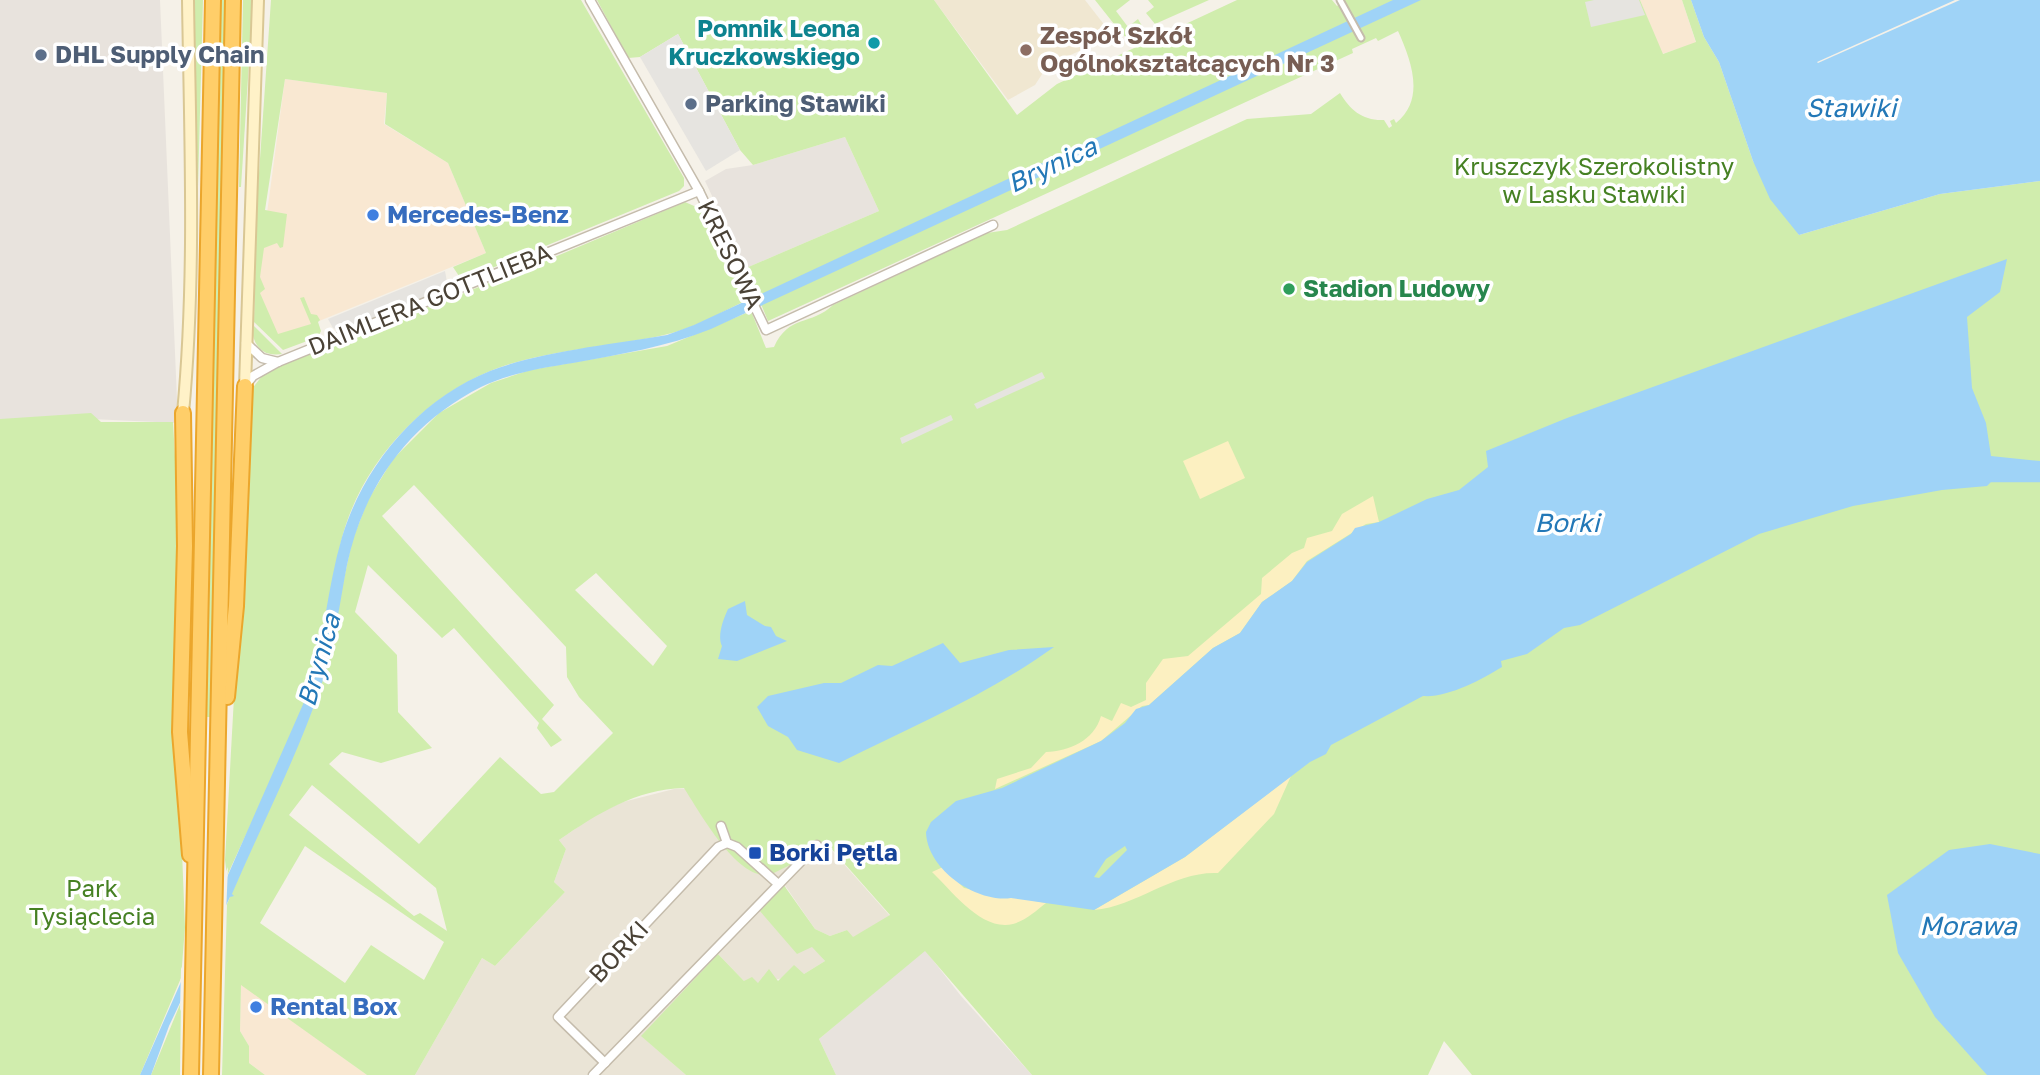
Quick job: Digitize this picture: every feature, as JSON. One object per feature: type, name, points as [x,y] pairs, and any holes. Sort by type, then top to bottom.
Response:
[{"type":"highway","points":[[191,1075],[213,0]]},
{"type":"highway","points":[[211,1075],[233,0]]},
{"type":"highway","points":[[218,754],[232,662],[245,386]]},
{"type":"highway","points":[[183,413],[181,453],[185,559],[180,732],[187,845],[196,877]]},
{"type":"main road","points":[[183,413],[189,355],[192,209],[188,0]]},
{"type":"main road","points":[[245,386],[258,0]]},
{"type":"street","name":"KRESOWA","points":[[590,0],[699,191],[766,330],[993,225]]},
{"type":"street","points":[[1340,0],[1349,11],[1362,38]]},
{"type":"street","name":"DAIMLERA GOTTLIEBA","points":[[245,386],[260,371],[278,362],[699,191]]},
{"type":"street","name":"DAIMLERA GOTTLIEBA","points":[[246,343],[262,358],[278,362]]},
{"type":"street","points":[[722,826],[727,842],[737,847],[777,883]]},
{"type":"street","name":"BORKI","points":[[605,1063],[558,1017],[718,847],[727,842]]},
{"type":"street","points":[[593,1075],[777,883],[817,845]]},
{"type":"shaded area","points":[[0,0],[160,0],[178,423],[48,417],[0,435]]},
{"type":"shaded area","name":"Zespół Szkół Ogólnokształcących Nr 3","points":[[934,0],[1085,0],[1113,36],[1048,65],[1035,85],[1008,100]]},
{"type":"shaded area","points":[[1639,0],[1645,15],[1591,27],[1585,2]]},
{"type":"shaded area","points":[[1640,0],[1682,0],[1696,43],[1662,54]]},
{"type":"shaded area","name":"Parking Stawiki","points":[[678,34],[740,150],[706,171],[640,57]]},
{"type":"shaded area","points":[[285,79],[387,93],[384,124],[448,163],[486,253],[275,339],[256,295]]},
{"type":"shaded area","points":[[845,137],[879,211],[746,268],[705,181],[726,169],[753,165]]},
{"type":"shaded area","points":[[445,271],[447,282],[444,290],[341,331],[333,328],[328,319]]},
{"type":"shaded area","points":[[1042,372],[1045,378],[977,409],[974,404]]},
{"type":"shaded area","points":[[951,415],[953,420],[902,444],[900,438]]},
{"type":"shaded area","points":[[700,788],[819,836],[890,916],[852,938],[847,930],[830,936],[815,929],[784,884],[812,946],[825,961],[804,974],[758,983],[744,981],[718,954],[644,1038],[686,1075],[415,1075],[482,958],[495,966],[565,892],[554,882],[566,849],[559,840],[597,814],[623,802],[674,789]]},
{"type":"shaded area","points":[[925,950],[961,996],[1032,1075],[836,1075],[819,1039]]},
{"type":"shaded area","name":"Rental Box","points":[[241,984],[367,1075],[265,1075],[249,1063],[249,1046],[240,1031]]},
{"type":"green space","points":[[194,0],[203,0],[198,187],[195,144]]},
{"type":"green space","points":[[220,0],[226,0],[211,717],[205,717]]},
{"type":"green space","points":[[243,0],[253,0],[239,187]]},
{"type":"green space","points":[[271,0],[581,0],[684,178],[684,186],[679,191],[465,278],[459,276],[453,267],[486,253],[448,163],[385,124],[387,93],[285,79],[265,210],[287,214],[283,247],[280,248],[277,243],[264,248],[260,277],[265,289],[260,293],[278,334],[311,324],[300,298],[304,297],[311,314],[317,315],[320,320],[318,322],[321,331],[318,337],[283,350],[254,322],[257,202]]},
{"type":"green space","name":"Kruszczyk Szerokolistny w Lasku Stawiki","points":[[597,0],[934,0],[1017,115],[1057,84],[1237,0],[1332,0],[1337,6],[1344,0],[1640,0],[1663,54],[1696,42],[1682,0],[1691,0],[1704,37],[1719,62],[1753,161],[1799,235],[1940,194],[2040,181],[2040,1075],[1472,1075],[1444,1041],[1428,1075],[1032,1075],[925,951],[819,1039],[836,1075],[686,1075],[641,1036],[718,954],[744,981],[752,977],[758,983],[769,969],[778,981],[794,965],[804,974],[825,961],[812,947],[797,954],[759,910],[783,884],[815,929],[830,936],[847,930],[853,937],[890,915],[828,845],[769,875],[757,874],[744,867],[720,842],[684,788],[666,789],[633,798],[603,812],[559,840],[566,849],[554,882],[565,892],[495,966],[482,958],[415,1075],[367,1075],[241,985],[240,1031],[249,1046],[249,1063],[265,1075],[222,1075],[227,904],[320,692],[352,541],[368,500],[393,459],[439,413],[491,383],[530,370],[667,346],[751,311],[766,348],[774,347],[786,329],[817,316],[833,305],[987,233],[1007,230],[1247,119],[1311,114],[1340,93],[1358,113],[1370,119],[1384,120],[1389,128],[1392,126],[1390,121],[1394,119],[1396,123],[1405,113],[1411,103],[1413,91],[1411,67],[1398,31],[1378,41],[1376,38],[1352,49],[1353,53],[768,321],[746,268],[879,211],[845,137],[753,165],[740,150],[678,34],[640,57],[628,58]],"holes":[[[414,485],[566,647],[567,677],[579,697],[613,733],[554,792],[541,794],[500,757],[419,844],[329,764],[342,752],[381,763],[432,748],[398,712],[397,655],[355,612],[368,565],[442,638],[454,628],[539,723],[537,728],[551,747],[562,740],[542,719],[554,705],[382,516]],[[596,573],[667,646],[653,666],[575,590]],[[312,785],[436,888],[447,931],[420,913],[414,916],[289,815]],[[305,846],[444,942],[424,980],[371,945],[345,983],[260,923]]]},
{"type":"green space","points":[[1095,0],[1130,0],[1116,11],[1128,27],[1138,19],[1142,26],[1137,37],[1127,38],[1122,34]]},
{"type":"green space","points":[[1148,0],[1209,0],[1155,24],[1146,13],[1154,7]]},
{"type":"green space","points":[[685,202],[701,209],[747,300],[675,332],[551,354],[488,372],[462,385],[415,419],[377,463],[350,514],[341,542],[315,674],[309,692],[227,876],[225,860],[251,390],[266,371],[545,261]]},
{"type":"green space","points":[[251,323],[282,354],[268,353],[259,347],[253,337]]},
{"type":"green space","name":"Park Tysiąclecia","points":[[91,413],[101,422],[173,422],[180,543],[177,726],[185,927],[181,978],[140,1075],[0,1075],[0,419]]},
{"type":"green space","points":[[181,1002],[180,1075],[151,1075]]},
{"type":"sand","points":[[1228,441],[1245,478],[1200,499],[1183,461]]},
{"type":"sand","points":[[1373,496],[1379,522],[1366,524],[1307,561],[1292,581],[1262,602],[1240,633],[1213,648],[1149,705],[1142,706],[1101,741],[995,789],[997,779],[1031,768],[1046,752],[1072,747],[1087,738],[1098,725],[1101,716],[1112,721],[1121,703],[1131,707],[1146,700],[1146,683],[1163,659],[1188,656],[1261,594],[1262,578],[1292,553],[1304,548],[1307,538],[1332,531],[1342,514]]},
{"type":"sand","points":[[1291,776],[1274,814],[1218,873],[1186,877],[1125,902],[1094,910],[1185,857]]},
{"type":"sand","points":[[943,867],[964,888],[1046,903],[1017,923],[1001,925],[990,922],[968,908],[932,872]]},
{"type":"water","name":"Brynica","points":[[1393,0],[1421,0],[711,329],[677,341],[503,378],[481,387],[432,419],[394,460],[365,508],[347,565],[329,659],[311,715],[232,894],[234,896],[230,897],[169,1026],[151,1075],[140,1075],[308,693],[337,556],[352,510],[380,460],[418,417],[464,383],[509,364],[577,349],[667,335],[694,325]]},
{"type":"water","name":"Stawiki","points":[[1691,0],[2040,0],[2040,181],[1940,194],[1799,235],[1770,199],[1753,161],[1719,62],[1704,37]]},
{"type":"water","name":"Borki","points":[[2007,259],[2000,292],[1967,317],[1972,388],[1986,423],[1991,456],[2040,461],[2040,481],[1991,482],[1987,486],[1942,490],[1853,506],[1759,534],[1580,625],[1564,628],[1527,654],[1501,661],[1502,667],[1474,682],[1443,694],[1423,696],[1331,745],[1326,754],[1310,762],[1185,857],[1094,910],[984,895],[956,881],[935,859],[926,832],[931,822],[956,801],[1002,788],[1101,741],[1125,723],[1136,709],[1149,705],[1213,648],[1240,633],[1262,602],[1292,581],[1307,562],[1351,534],[1355,528],[1379,522],[1427,499],[1459,490],[1488,467],[1486,451],[1567,418]],"holes":[[[1125,846],[1127,850],[1099,878],[1094,877],[1106,859]]]},
{"type":"water","points":[[745,601],[747,615],[771,627],[776,636],[787,641],[737,661],[718,659],[722,646],[721,628],[728,609]]},
{"type":"water","points":[[943,643],[960,663],[1009,650],[1054,647],[976,695],[839,763],[797,750],[788,737],[768,726],[757,707],[768,696],[824,683],[841,683],[878,665],[892,666]]},
{"type":"water","name":"Morawa","points":[[1990,844],[2040,854],[2040,1075],[1987,1075],[1935,1017],[1898,953],[1887,895],[1949,850]]},
{"type":"pier","points":[[1955,0],[1960,0],[1817,62]]},
{"type":"pier","points":[[228,867],[226,914],[180,1011],[181,969]]},
{"type":"waterway","points":[[1991,481],[2040,481]]},
{"type":"place","name":"Pomnik Leona Kruczkowskiego","points":[[874,43]]},
{"type":"place","name":"Zespół Szkół Ogólnokształcących Nr 3","points":[[1026,50]]},
{"type":"place","name":"DHL Supply Chain","points":[[41,55]]},
{"type":"place","name":"Parking Stawiki","points":[[691,104]]},
{"type":"place","name":"Mercedes-Benz","points":[[373,215]]},
{"type":"place","name":"Stadion Ludowy","points":[[1289,289]]},
{"type":"place","name":"Borki Pętla","points":[[755,853]]},
{"type":"place","name":"Rental Box","points":[[256,1007]]}]
